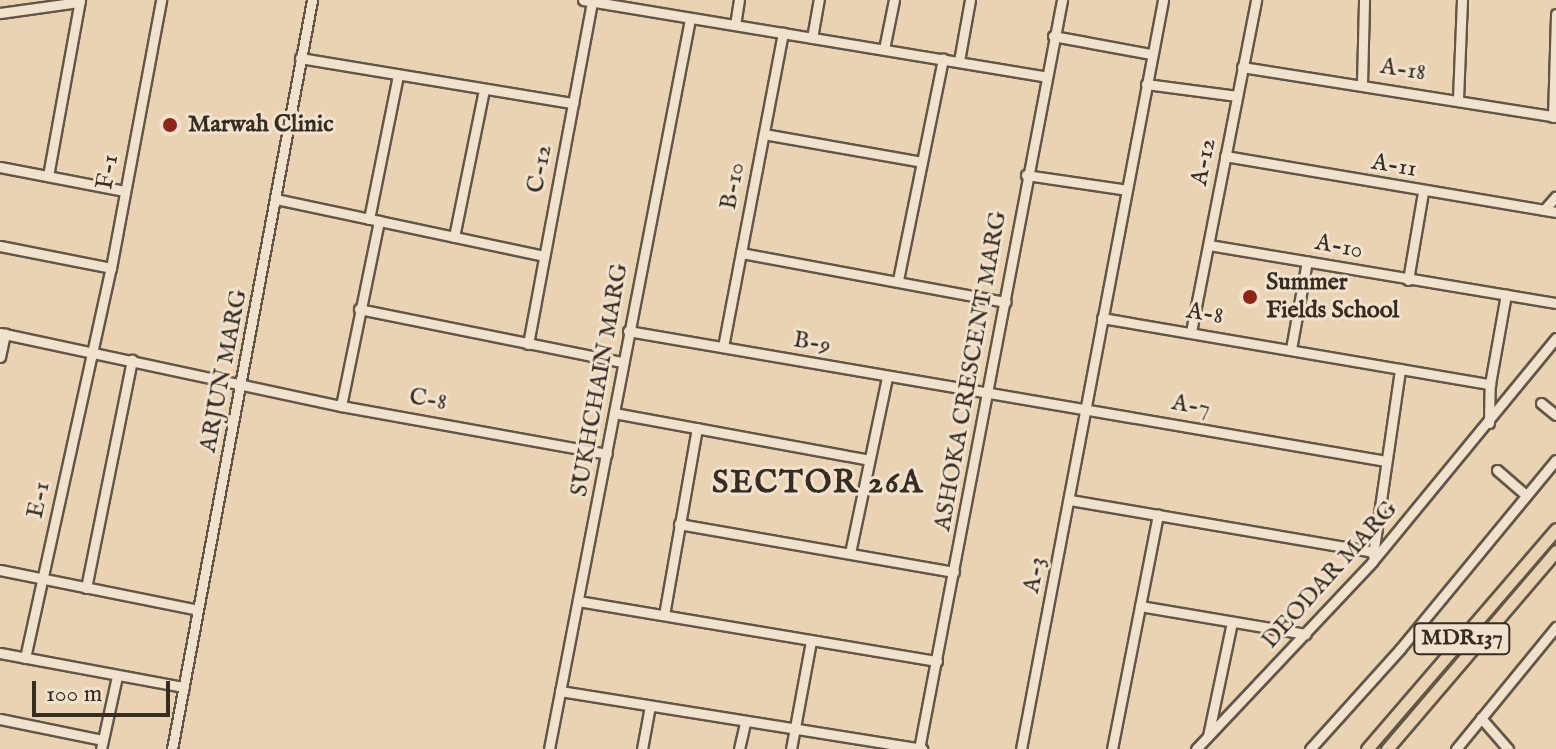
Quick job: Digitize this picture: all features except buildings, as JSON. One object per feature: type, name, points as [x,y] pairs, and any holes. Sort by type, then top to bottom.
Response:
[{"type":"main road","name":"MDR137","points":[[1367,749],[1556,529]]},
{"type":"main road","name":"MDR137","points":[[1389,748],[1556,551]]},
{"type":"street","name":"F-1","points":[[91,351],[111,268],[161,0]]},
{"type":"street","name":"ARJUN MARG","points":[[172,749],[243,385],[312,0]]},
{"type":"street","points":[[735,25],[739,0]]},
{"type":"street","points":[[812,38],[819,0]]},
{"type":"street","points":[[884,49],[894,0]]},
{"type":"street","points":[[959,61],[970,0]]},
{"type":"street","name":"ASHOKA CRESCENT MARG","points":[[921,749],[1006,302],[1044,76],[1062,0]]},
{"type":"street","name":"A-3","points":[[1021,749],[1163,0]]},
{"type":"street","name":"A-12","points":[[1191,332],[1256,0]]},
{"type":"street","points":[[1362,84],[1364,0]]},
{"type":"street","points":[[1458,99],[1462,0]]},
{"type":"street","points":[[0,14],[79,1],[48,176]]},
{"type":"street","points":[[588,1],[645,5],[690,19],[1044,76]]},
{"type":"street","name":"C-12","points":[[528,344],[573,103],[588,1]]},
{"type":"street","points":[[1554,117],[1556,14]]},
{"type":"street","name":"SUKHCHAIN MARG","points":[[549,749],[690,19]]},
{"type":"street","name":"B-10","points":[[723,347],[783,33]]},
{"type":"street","points":[[1053,36],[1151,54]]},
{"type":"street","points":[[300,58],[573,103]]},
{"type":"street","points":[[898,280],[943,59]]},
{"type":"street","name":"A-18","points":[[1242,67],[1458,99],[1554,117]]},
{"type":"street","points":[[341,406],[398,75]]},
{"type":"street","points":[[1146,84],[1237,96]]},
{"type":"street","points":[[454,237],[484,89]]},
{"type":"street","points":[[764,134],[922,162]]},
{"type":"street","name":"A-11","points":[[1225,156],[1423,192],[1556,212]]},
{"type":"street","points":[[0,167],[125,191]]},
{"type":"street","points":[[1026,175],[1127,190]]},
{"type":"street","points":[[1408,280],[1423,192]]},
{"type":"street","points":[[1544,210],[1556,196]]},
{"type":"street","points":[[276,199],[544,256]]},
{"type":"street","name":"A-10","points":[[1209,245],[1556,303]]},
{"type":"street","points":[[0,246],[111,268]]},
{"type":"street","points":[[741,253],[1006,302]]},
{"type":"street","points":[[1291,349],[1307,261]]},
{"type":"street","points":[[1489,423],[1490,384],[1506,294]]},
{"type":"street","points":[[359,309],[623,362]]},
{"type":"street","name":"A-8","points":[[1102,318],[1490,384]]},
{"type":"street","name":"B-9","points":[[628,331],[989,394]]},
{"type":"street","points":[[0,357],[2,333]]},
{"type":"street","name":"C-8","points":[[2,333],[341,406],[607,454]]},
{"type":"street","name":"DEODAR MARG","points":[[1196,749],[1306,634],[1500,410],[1556,338]]},
{"type":"street","name":"E-1","points":[[25,658],[91,351]]},
{"type":"street","points":[[86,588],[132,360]]},
{"type":"street","points":[[1070,500],[1158,514],[1372,557],[1400,369]]},
{"type":"street","points":[[850,553],[887,377]]},
{"type":"street","name":"A-7","points":[[989,394],[1088,408],[1386,461]]},
{"type":"street","points":[[1541,403],[1556,415]]},
{"type":"street","points":[[614,413],[869,460]]},
{"type":"street","points":[[664,615],[697,428]]},
{"type":"street","points":[[1310,749],[1400,649],[1556,460]]},
{"type":"street","points":[[1497,470],[1526,495]]},
{"type":"street","points":[[1112,749],[1158,514]]},
{"type":"street","points":[[679,524],[954,572]]},
{"type":"street","points":[[0,570],[198,610]]},
{"type":"street","points":[[578,601],[937,661]]},
{"type":"street","points":[[1140,606],[1306,634]]},
{"type":"street","points":[[1208,738],[1232,622]]},
{"type":"street","points":[[1456,749],[1556,627]]},
{"type":"street","points":[[791,749],[811,641]]},
{"type":"street","points":[[0,653],[184,687]]},
{"type":"street","points":[[0,719],[101,744],[117,676]]},
{"type":"street","points":[[560,691],[745,724],[921,749]]},
{"type":"street","points":[[642,749],[650,706]]},
{"type":"street","points":[[1481,718],[1508,749]]},
{"type":"street","points":[[739,749],[745,724]]},
{"type":"place","name":"Marwah Clinic","points":[[170,125]]},
{"type":"place","name":"Summer Fields School","points":[[1250,297]]},
{"type":"district","name":"SECTOR 26A","points":[[818,484]]}]
